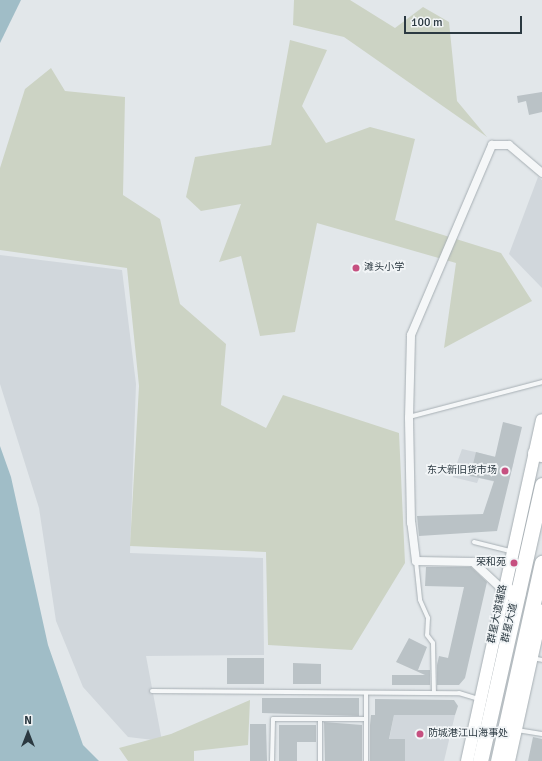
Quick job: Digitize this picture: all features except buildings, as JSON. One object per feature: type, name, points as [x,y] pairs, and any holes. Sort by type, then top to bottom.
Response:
[{"type":"highway","name":"群星大道","points":[[480,761],[485,700],[504,650],[510,592],[542,485]]},
{"type":"highway","name":"群星大道","points":[[498,761],[531,657],[539,610],[542,563]]},
{"type":"highway","points":[[504,650],[531,657]]},
{"type":"street","points":[[510,592],[473,562],[416,561],[411,523],[408,418],[411,335],[492,145],[509,146],[542,173]]},
{"type":"street","name":"群星大道辅路","points":[[467,761],[485,700],[510,592],[512,551],[538,453],[542,420]]},
{"type":"street","points":[[509,729],[509,761]]},
{"type":"lane","points":[[408,418],[542,382]]},
{"type":"lane","points":[[474,542],[512,551]]},
{"type":"lane","points":[[416,561],[420,600],[428,618],[426,635],[433,643],[434,693]]},
{"type":"lane","points":[[152,691],[459,693],[485,700]]},
{"type":"lane","points":[[366,693],[366,761]]},
{"type":"lane","points":[[272,761],[273,719],[366,719]]},
{"type":"lane","points":[[320,719],[320,761]]},
{"type":"lane","points":[[509,729],[542,734]]},
{"type":"shaded area","points":[[538,177],[542,180],[542,288],[509,254]]},
{"type":"shaded area","points":[[0,255],[122,270],[136,384],[130,553],[263,558],[264,655],[146,656],[162,741],[128,737],[83,687],[56,621],[39,508],[0,384]]},
{"type":"shaded area","points":[[462,449],[514,461],[508,485],[479,478],[477,483],[452,477]]},
{"type":"shaded area","name":"防城港江山海事处","points":[[394,715],[455,715],[444,761],[385,761]]},
{"type":"green space","points":[[294,0],[350,0],[395,28],[423,7],[449,22],[457,101],[487,137],[344,37],[293,25]]},
{"type":"green space","points":[[290,40],[327,50],[302,106],[326,143],[370,127],[415,139],[395,220],[501,253],[532,301],[444,348],[456,263],[317,223],[295,332],[260,336],[241,256],[219,262],[241,204],[201,211],[186,197],[195,157],[271,145]]},
{"type":"green space","points":[[51,68],[65,91],[125,97],[123,195],[160,219],[180,304],[226,344],[221,405],[266,428],[283,395],[399,433],[405,563],[352,650],[268,645],[266,552],[130,546],[139,386],[127,268],[0,250],[0,168],[25,89]]},
{"type":"green space","points":[[250,700],[248,745],[194,751],[194,761],[128,761],[119,748],[171,734]]},
{"type":"water","points":[[0,0],[21,0],[0,43]]},
{"type":"water","points":[[0,446],[11,477],[48,645],[83,745],[99,761],[0,761]]},
{"type":"place","name":"滩头小学","points":[[356,268]]},
{"type":"place","name":"东大新旧货市场","points":[[505,471]]},
{"type":"place","name":"荣和苑","points":[[514,563]]},
{"type":"place","name":"防城港江山海事处","points":[[420,734]]}]
